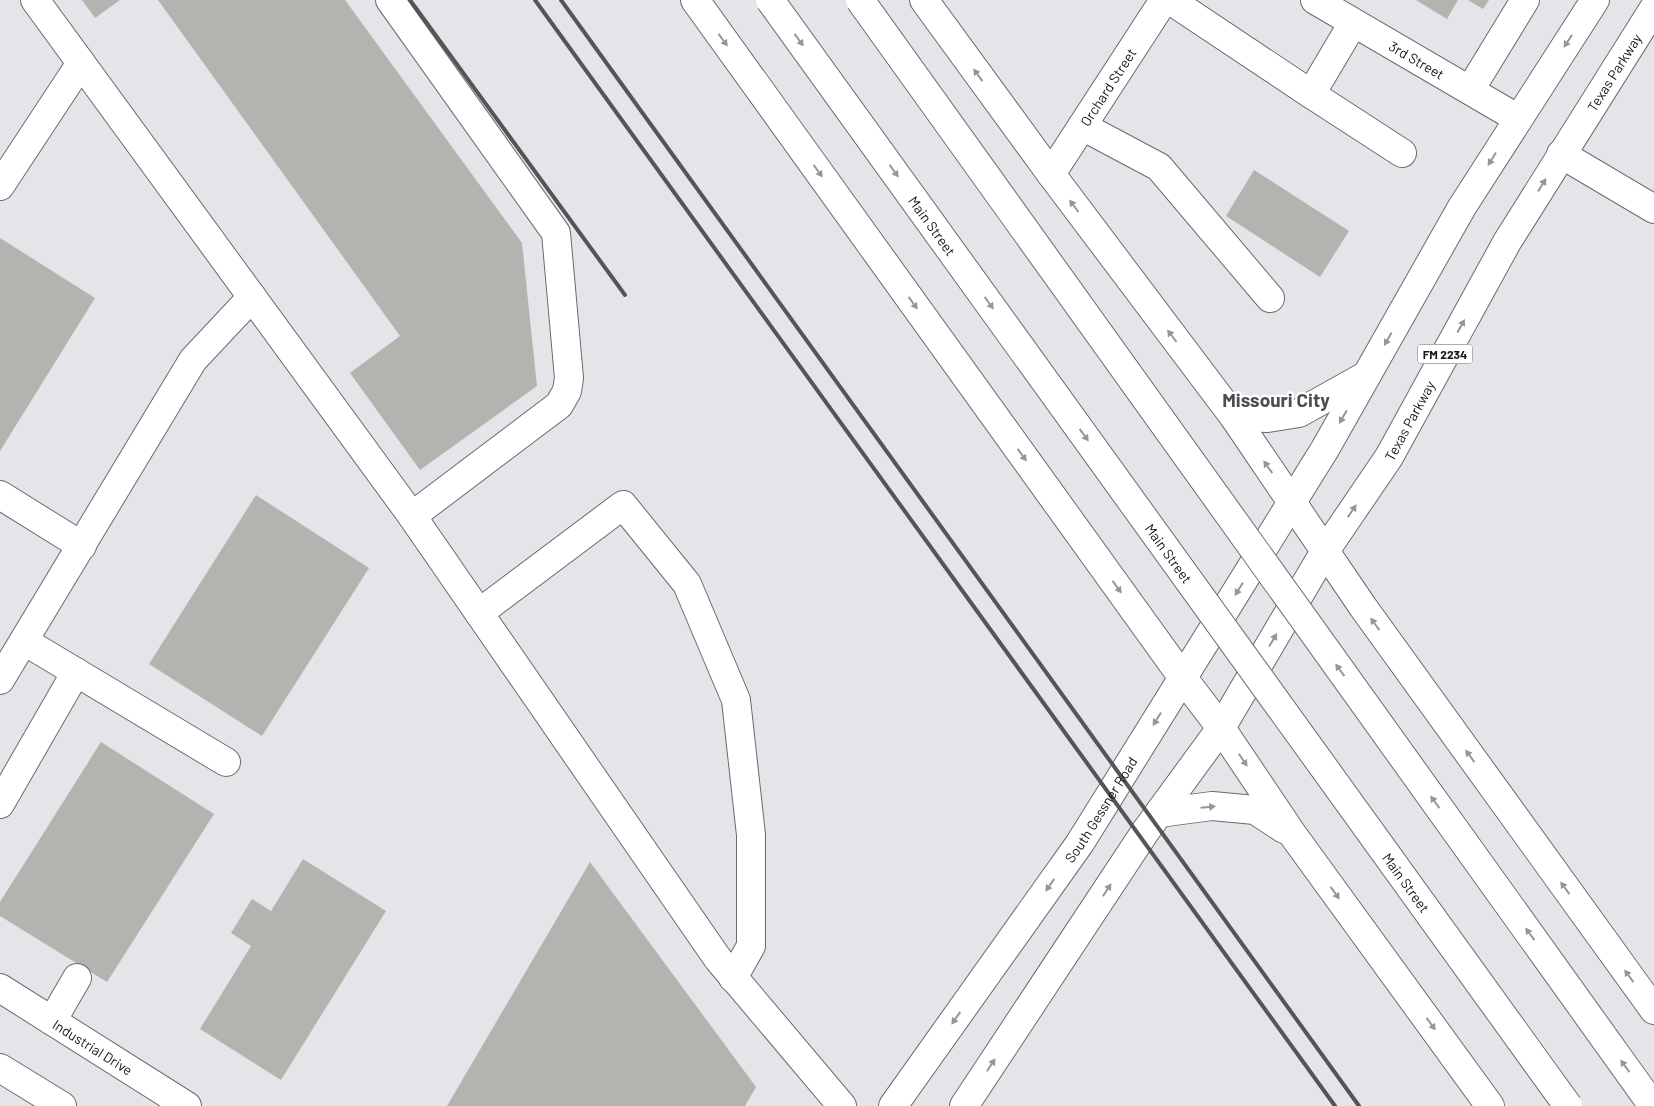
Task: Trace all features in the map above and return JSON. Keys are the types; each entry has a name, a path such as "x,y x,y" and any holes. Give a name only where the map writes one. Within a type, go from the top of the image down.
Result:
{"main road":[{"path":"35,0 412,516 718,959 842,1106"},
{"path":"390,0 556,233 569,378 567,392 559,405 412,516"},
{"path":"694,0 1221,728 1293,835 1490,1106"},
{"name":"Main Street","path":"770,0 1568,1106"},
{"path":"860,0 1653,1106"},
{"path":"924,0 1051,174 1234,417 1363,607 1654,1010"},
{"name":"Orchard Street","path":"1051,174 1164,0"},
{"path":"1170,0 1402,153"},
{"name":"3rd Street","path":"1315,0 1517,118"},
{"path":"1470,90 1525,0"},
{"path":"1292,503 1462,207 1517,118 1595,0"},
{"name":"Texas Parkway","path":"1221,728 1324,551 1389,457 1507,242 1654,8"},
{"path":"1311,94 1353,23"},
{"path":"0,186 81,63"},
{"path":"1082,126 1159,167 1270,298"},
{"path":"1561,154 1654,209"},
{"path":"0,680 194,360 252,297"},
{"path":"1234,417 1267,418 1299,413 1367,375"},
{"path":"0,495 82,546"},
{"name":"South Gessner Road","path":"893,1106 1080,843 1292,503"},
{"path":"479,613 623,505 687,584 736,700 751,835 751,946 734,978"},
{"path":"24,641 226,762"},
{"path":"0,804 76,672"},
{"path":"964,1106 1145,832 1221,728"},
{"path":"1160,813 1212,806 1255,810 1293,835"},
{"path":"52,1021 77,978"},
{"name":"Industrial Drive","path":"0,988 187,1106"},
{"path":"0,1068 62,1106"}],"building":[{"path":"82,0 120,0 95,18"},
{"path":"158,0 345,0 522,243 537,386 420,470 350,373 400,336"},
{"path":"1416,0 1458,0 1447,19"},
{"path":"1468,0 1489,0 1483,9"},
{"path":"1254,170 1349,231 1320,277 1226,216"},
{"path":"0,238 95,298 0,451"},
{"path":"256,495 369,568 262,736 149,664"},
{"path":"101,742 214,814 107,982 0,916 0,902"},
{"path":"303,859 386,911 281,1080 200,1029 251,946 231,933 252,899 271,911"},
{"path":"590,862 756,1087 745,1106 447,1106"}],"railway":[{"path":"410,0 625,295"},
{"path":"535,0 1335,1106"},
{"path":"561,0 1359,1106"}],"district":[{"name":"Missouri City","path":"1276,399"}]}
